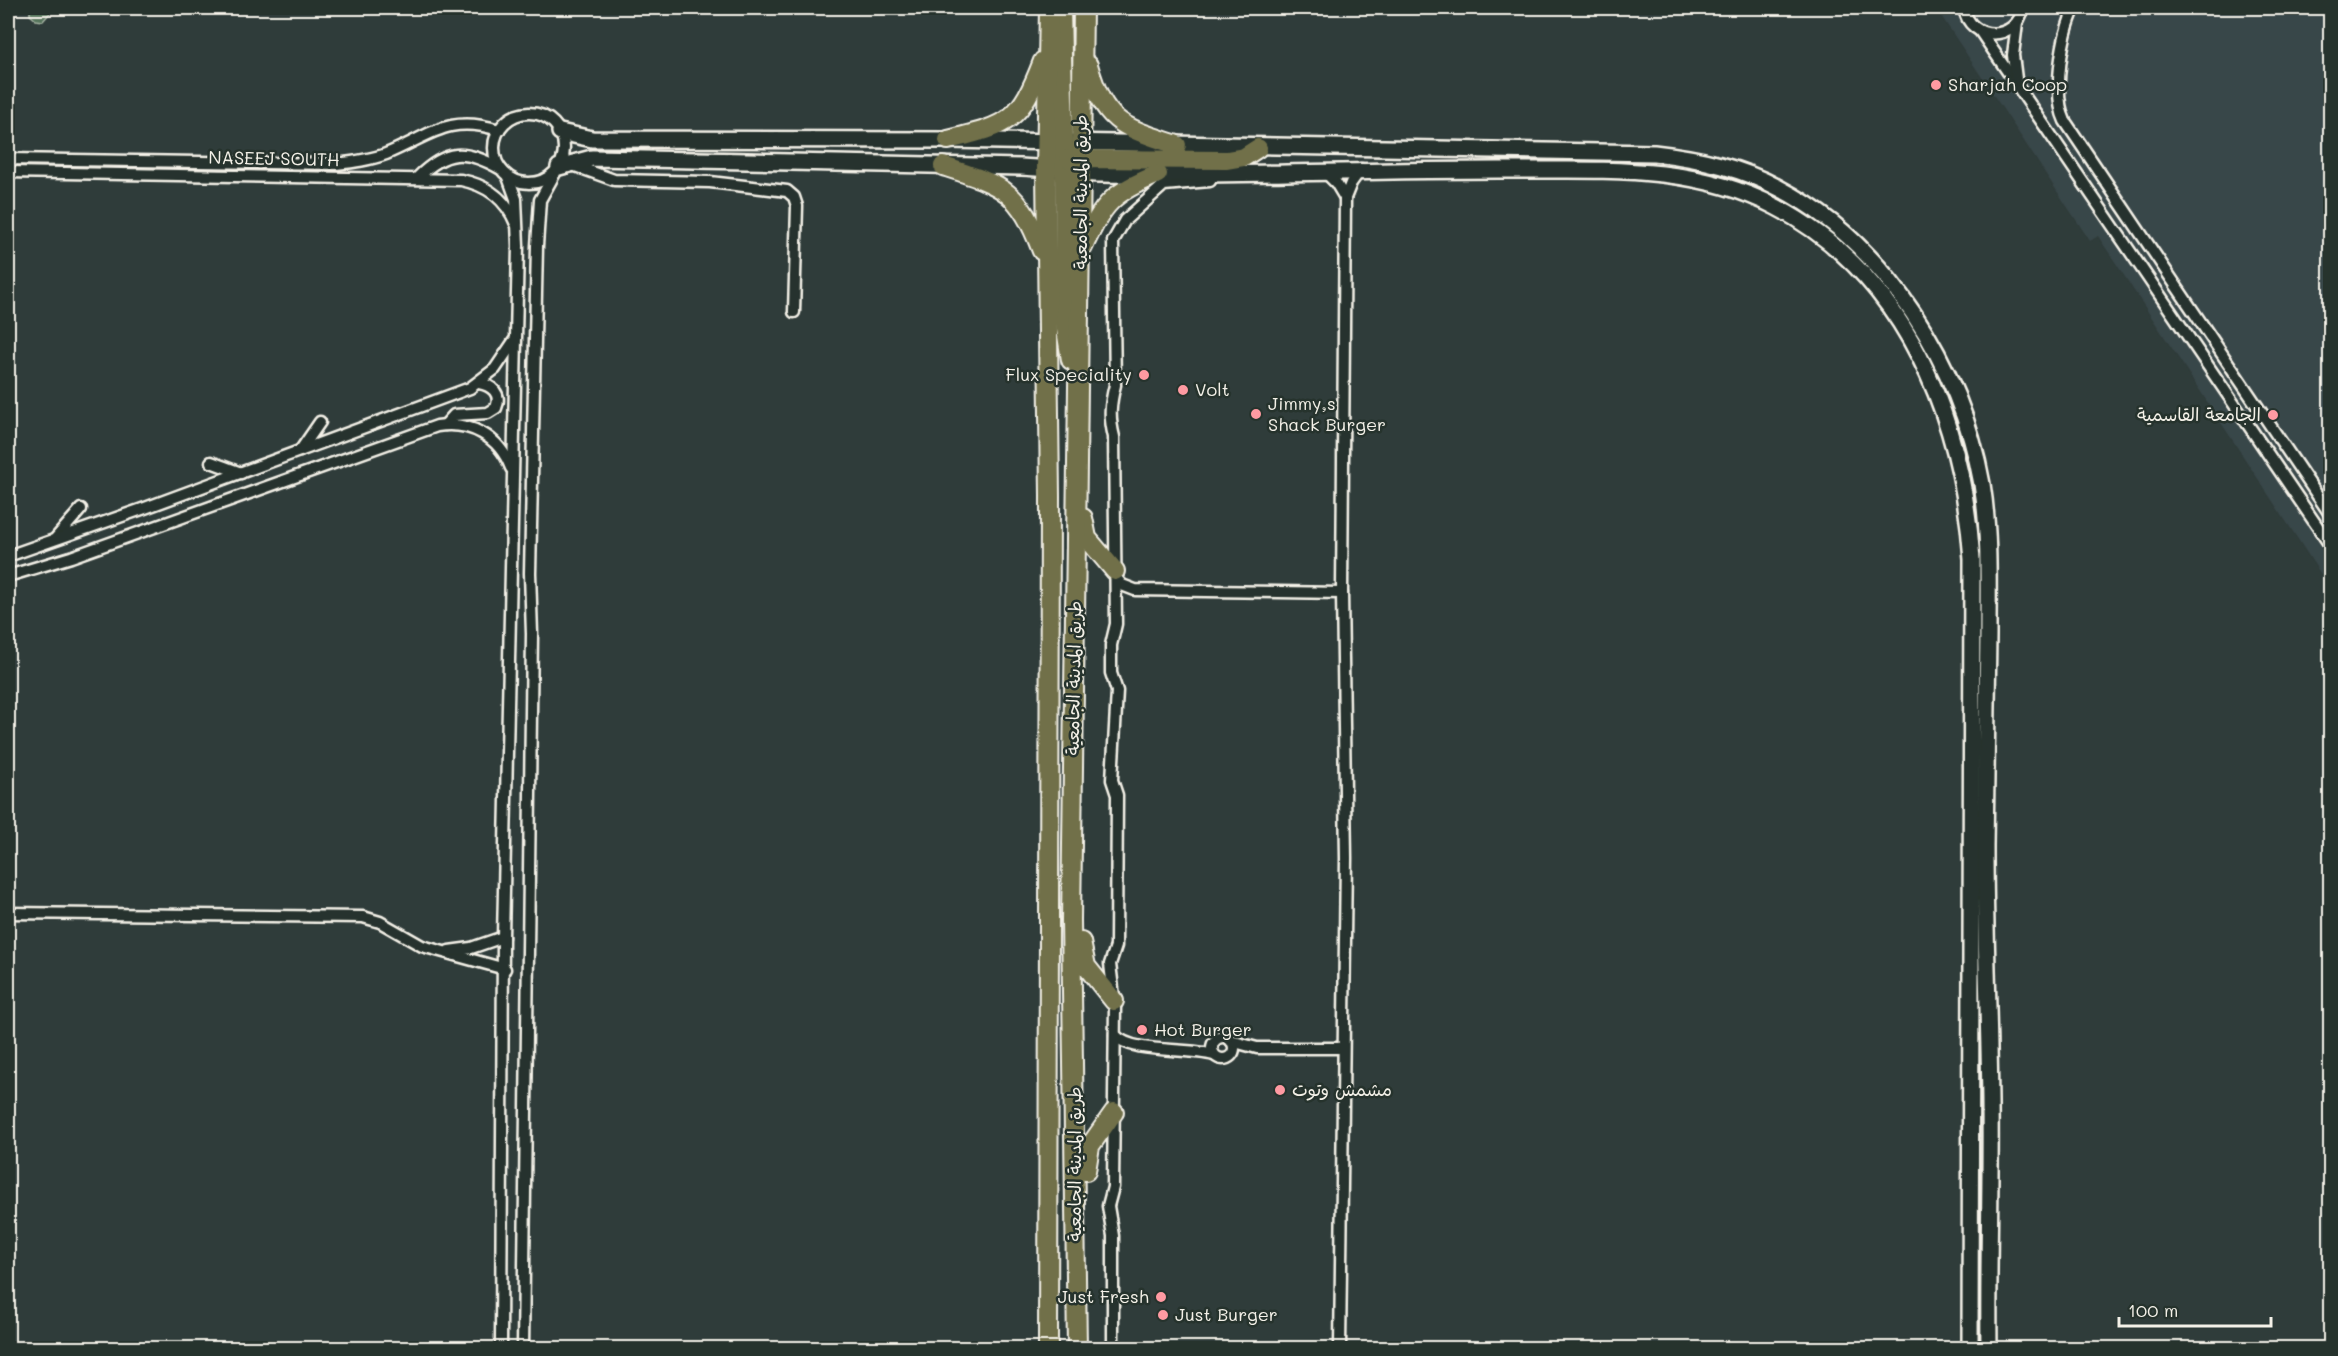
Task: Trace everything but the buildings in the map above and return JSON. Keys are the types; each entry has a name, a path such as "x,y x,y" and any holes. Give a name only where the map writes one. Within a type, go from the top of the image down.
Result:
{"main road":[{"name":"طريق المدينة الجامعية","path":"1049,8 1047,51 1081,251 1071,920 1077,1348"},
{"path":"1061,8 1065,158 1065,323 1068,349 1078,376"},
{"name":"طريق المدينة الجامعية","path":"1048,1348 1050,1084 1047,263 1083,49 1083,8"},
{"path":"1083,49 1095,90 1107,112 1130,128 1177,145"},
{"path":"948,140 994,128 1017,113 1030,94 1047,51"},
{"path":"560,132 592,139 948,140 1158,174 1361,170 1644,172 1681,175 1731,188 1796,219 1848,258 1892,310 1926,368 1948,422 1965,488 1972,559 1970,1348"},
{"path":"560,168 592,158 943,166 1065,158 1177,145 1654,153 1708,161 1735,169 1780,188 1835,225 1882,273 1922,329 1954,388 1967,423 1982,487 1988,555 1985,848 1990,1104 1989,1348"},
{"path":"1065,158 1227,160 1244,157 1258,148"},
{"path":"943,166 994,183 1012,196 1027,215 1047,263"},
{"path":"1081,251 1100,212 1112,197 1158,174"},
{"path":"1076,497 1087,538 1116,575"},
{"path":"1071,920 1080,937 1086,966 1114,1001"},
{"path":"1075,1197 1085,1179 1090,1146 1114,1112"}],"street":[{"path":"1964,8 1970,23 1980,31 2331,545"},
{"path":"2018,88 2013,55 2017,23 2023,8"},
{"path":"2069,8 2060,72 2059,107 2073,136 2331,514"},
{"path":"2066,38 2075,8"},
{"path":"1980,31 1997,34 2017,23"},
{"path":"500,168 494,145 499,130 509,119 529,113 550,120 560,132 564,153 560,168 543,193 539,209 530,573 532,634 523,1348"},
{"path":"8,159 336,164 382,156 438,128 457,123 478,124 499,130"},
{"path":"417,178 436,161 455,154 477,156 500,168 508,177 516,199 517,335 512,472 503,937 505,969 501,1348"},
{"path":"508,177 521,183 536,183 560,168 614,180 710,182 787,191 794,197 797,206 794,312"},
{"path":"1340,1348 1346,858 1342,593 1345,198 1351,183 1361,170"},
{"path":"1324,171 1336,183 1345,198"},
{"name":"NASEEJ SOUTH","path":"8,172 461,180 483,187 502,201 518,229"},
{"path":"1113,1348 1114,1240 1108,1206 1113,1187 1115,1035 1110,964 1116,941 1117,795 1112,780 1112,752 1117,735 1117,691 1111,673 1111,645 1116,628 1114,436 1110,423 1110,406 1115,386 1112,260 1115,234 1125,220 1164,185 1215,181 1234,173"},
{"path":"8,556 241,473 479,383 501,363 517,335"},
{"path":"445,425 454,415 488,413 496,408 498,399 495,390 479,383"},
{"path":"300,451 320,422"},
{"path":"8,576 71,557 429,428 445,425 471,428 487,436 502,451 512,472"},
{"path":"211,462 241,473"},
{"path":"56,538 81,508"},
{"path":"510,572 530,573"},
{"path":"1116,575 1126,587 1142,590 1342,593"},
{"path":"1116,605 1130,594 1142,590"},
{"path":"8,913 363,918 380,922 411,940 440,952 486,962 505,969"},
{"path":"440,952 471,948 503,937"},
{"path":"1115,1035 1126,1044 1186,1049 1223,1059 1257,1048"},
{"path":"1186,1049 1213,1043 1219,1037 1257,1048 1342,1048"},
{"path":"1231,1041 1234,1048 1231,1056"},
{"path":"1213,1043 1214,1055"},
{"path":"1115,1062 1126,1052 1141,1047"}],"shaded area":[{"name":"الجامعة القاسمية","path":"1936,8 2330,8 2330,588 2098,236 2090,241"}],"green space":[{"path":"30,8 50,8 50,13 43,21 36,20 30,15"}],"place":[{"name":"Sharjah Coop","path":"1936,85"},
{"name":"Flux Speciality","path":"1144,375"},
{"name":"Volt","path":"1183,390"},
{"name":"Jimmy,s Shack Burger","path":"1256,414"},
{"name":"الجامعة القاسمية","path":"2273,415"},
{"name":"Hot Burger","path":"1142,1030"},
{"name":"مشمش وتوت","path":"1280,1090"},
{"name":"Just Fresh","path":"1161,1297"},
{"name":"Just Burger","path":"1163,1315"}]}
